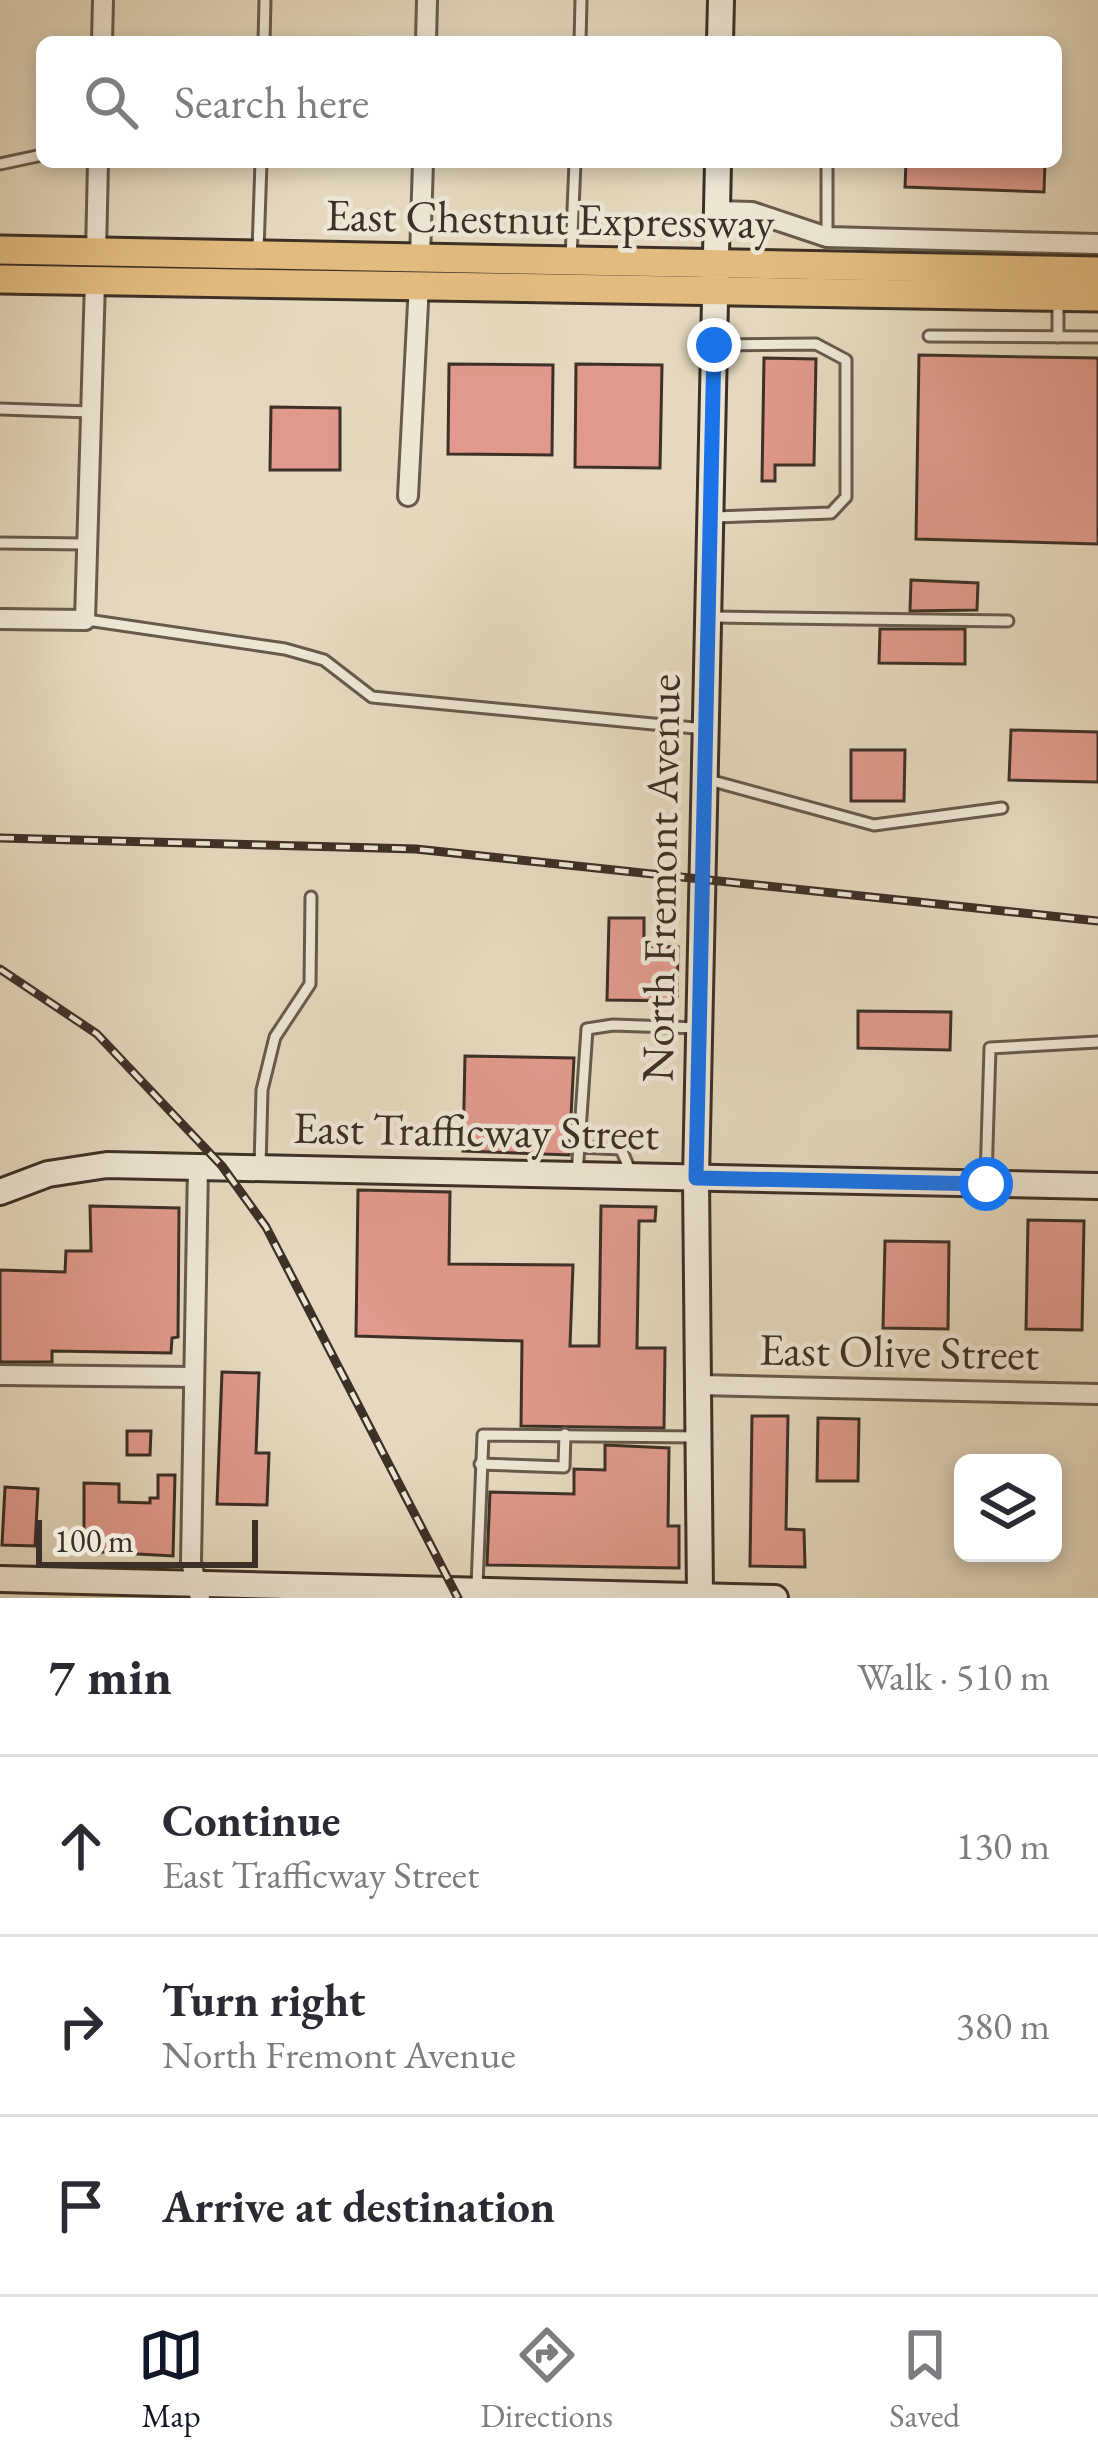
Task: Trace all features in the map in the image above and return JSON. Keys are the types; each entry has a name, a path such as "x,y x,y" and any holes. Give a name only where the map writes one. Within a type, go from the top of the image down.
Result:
{"main road":[{"path":"721,36 722,0"},
{"name":"North Fremont Avenue","path":"700,1597 696,1178 718,168"},
{"name":"East Chestnut Expressway","path":"0,250 95,267 715,274 1098,271"},
{"name":"East Chestnut Expressway","path":"0,280 95,267 258,255 420,271 571,260 715,274 1098,297"},
{"name":"East Trafficway Street","path":"0,1192 76,1168 197,1166 1098,1186"},
{"path":"0,1579 161,1590 775,1598"}],"street":[{"path":"102,36 103,0"},
{"path":"426,36 427,0"},
{"path":"0,619 85,620 98,168"},
{"path":"408,496 423,168"},
{"path":"717,211 752,212 827,237 1098,244"},
{"path":"197,1166 191,1562 198,1590"},
{"path":"0,1375 194,1377"},
{"name":"East Olive Street","path":"699,1385 1098,1394"}],"lane":[{"path":"264,36 265,0"},
{"path":"580,36 581,0"},
{"path":"0,164 36,155"},
{"path":"258,255 261,168"},
{"path":"571,260 575,168"},
{"path":"827,168 827,237"},
{"path":"1058,296 1058,337"},
{"path":"929,336 1098,337"},
{"path":"709,518 831,514 846,497 846,360 816,344 714,345"},
{"path":"0,409 91,412"},
{"path":"0,543 87,544"},
{"path":"707,617 1008,621"},
{"path":"85,620 285,649 324,660 372,697 705,729"},
{"path":"704,779 874,825 1002,808"},
{"path":"260,1167 262,1090 275,1037 310,984 311,897"},
{"path":"577,1175 582,1035 587,1029 614,1025 699,1028"},
{"path":"986,1184 990,1048 1098,1042"},
{"path":"578,1147 626,1152 632,1176"},
{"path":"476,1591 481,1439 488,1432 700,1437"},
{"path":"480,1464 564,1467 566,1434"}],"building":[{"path":"906,168 1045,168 1044,192 905,187"},
{"path":"919,355 1098,358 1098,544 916,539"},
{"path":"764,358 816,359 814,465 775,465 775,481 762,481"},
{"path":"449,364 553,365 552,455 448,454"},
{"path":"576,364 662,365 660,468 575,467"},
{"path":"271,407 340,408 340,470 270,470"},
{"path":"911,580 978,583 977,610 910,611"},
{"path":"880,629 965,629 965,664 879,663"},
{"path":"1011,730 1098,732 1098,782 1009,780"},
{"path":"851,750 905,750 904,801 851,801"},
{"path":"609,918 644,918 644,946 678,947 677,1001 607,1000"},
{"path":"858,1011 951,1012 950,1050 858,1048"},
{"path":"465,1056 574,1058 569,1155 463,1151"},
{"path":"358,1190 450,1192 449,1264 573,1265 570,1346 599,1346 601,1206 656,1207 655,1221 639,1221 637,1348 665,1348 664,1428 521,1426 522,1341 356,1336"},
{"path":"90,1206 179,1208 178,1337 172,1338 171,1353 52,1351 52,1362 0,1362 0,1270 65,1272 66,1251 91,1251"},
{"path":"1028,1220 1084,1221 1082,1330 1026,1329"},
{"path":"885,1241 949,1242 948,1329 883,1328"},
{"path":"222,1372 259,1373 256,1453 269,1453 267,1505 217,1504"},
{"path":"752,1416 788,1416 786,1529 804,1530 805,1567 750,1566"},
{"path":"818,1418 859,1419 858,1481 817,1481"},
{"path":"127,1431 151,1431 150,1455 127,1455"},
{"path":"605,1445 669,1448 668,1526 679,1526 679,1568 487,1565 490,1492 574,1494 574,1469 605,1470"},
{"path":"158,1475 175,1475 173,1556 84,1551 84,1483 119,1484 119,1502 150,1503 150,1498 158,1498"},
{"path":"5,1487 38,1489 35,1546 2,1545"}],"railway":[{"path":"0,838 416,849 1098,921"},
{"path":"0,969 97,1034 222,1166 266,1227 458,1598"}],"route":[{"path":"714,345 696,1178 986,1184"}]}
